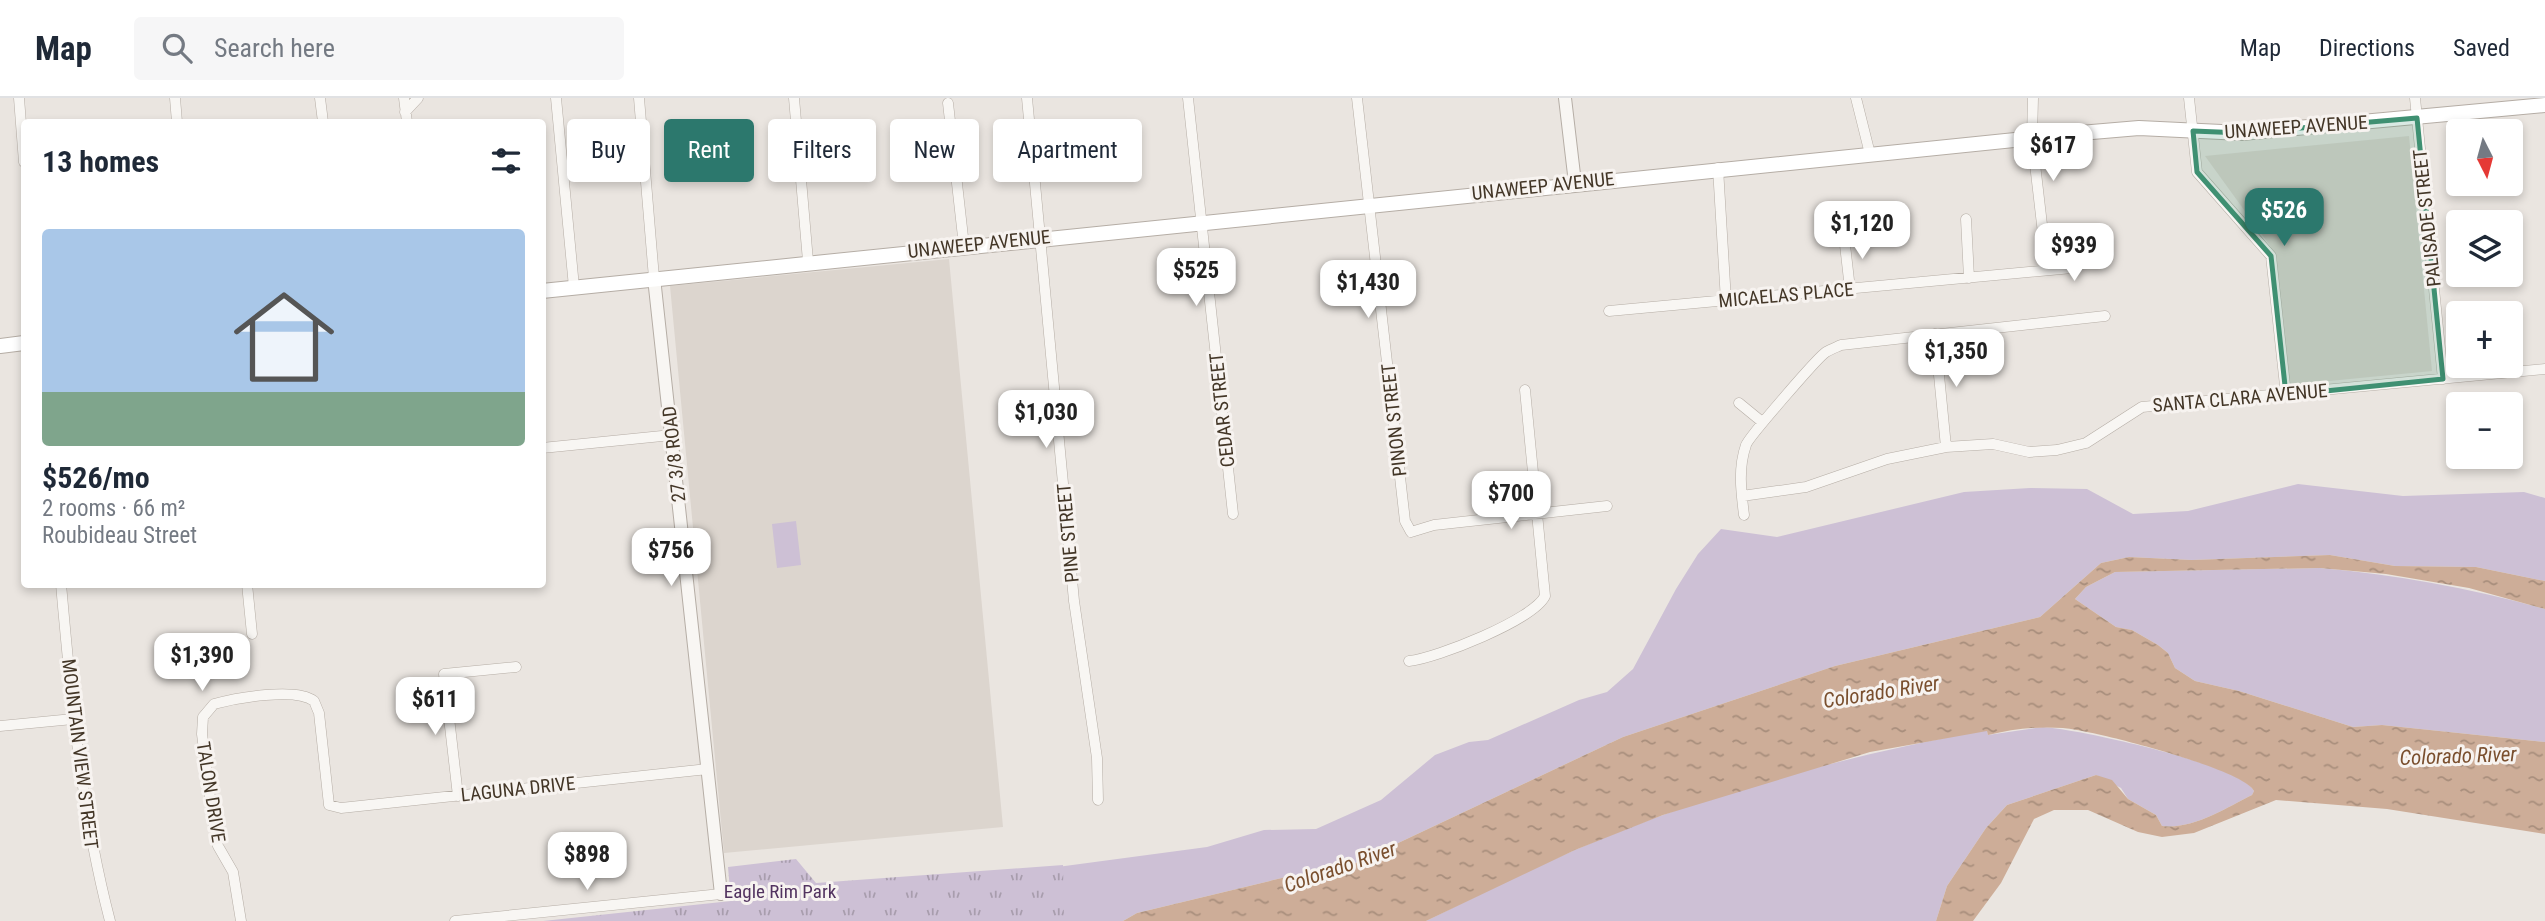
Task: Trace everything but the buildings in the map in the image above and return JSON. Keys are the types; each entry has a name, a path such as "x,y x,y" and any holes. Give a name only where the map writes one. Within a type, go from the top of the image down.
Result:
{"main road":[{"name":"UNAWEEP AVENUE","path":"546,290 1370,203 2139,128 2242,133 2545,105"},
{"path":"0,346 21,344"}],"street":[{"path":"19,98 21,124"},
{"path":"175,98 177,119"},
{"path":"320,98 323,119"},
{"path":"404,98 406,117"},
{"path":"406,117 418,98"},
{"path":"548,98 556,102 574,287"},
{"name":"27 3/8 ROAD","path":"639,98 654,278 721,894"},
{"path":"794,98 808,261"},
{"name":"PINE STREET","path":"1027,98 1074,601 1097,758 1098,800"},
{"name":"CEDAR STREET","path":"1188,98 1233,514"},
{"name":"PINON STREET","path":"1357,98 1405,522 1411,532 1434,525 1538,513"},
{"path":"1565,98 1575,183"},
{"path":"1857,98 1870,153"},
{"path":"2033,98 2032,138 2047,268"},
{"path":"2189,98 2197,172 2271,257 2286,395"},
{"name":"PALISADE STREET","path":"2415,98 2443,379"},
{"path":"948,103 964,246"},
{"path":"1718,169 1726,300"},
{"path":"1966,219 1969,278"},
{"path":"1844,236 1850,289"},
{"name":"MICAELAS PLACE","path":"1609,312 1969,278 2047,268 2072,268 2091,259"},
{"path":"1744,515 1740,471 1746,443 1761,421 1778,408 1826,352 1841,345 2105,316"},
{"path":"1935,334 1946,447"},
{"name":"SANTA CLARA AVENUE","path":"1742,496 1806,487 1888,458 1946,447 1993,444 2029,452 2057,450 2085,443 2142,407 2545,369"},
{"path":"1409,661 1440,654 1533,612 1541,604 1546,583 1525,390"},
{"path":"1739,403 1761,421"},
{"path":"546,448 672,435"},
{"path":"1538,513 1607,506"},
{"name":"MOUNTAIN VIEW STREET","path":"61,588 73,719 95,866 110,921"},
{"path":"247,588 253,634"},
{"path":"458,796 444,674 516,667"},
{"name":"TALON DRIVE","path":"241,921 233,872 222,858 212,813 202,734 206,709 225,701 261,696 295,695 314,701 319,713 329,805"},
{"path":"0,726 73,719"},
{"name":"LAGUNA DRIVE","path":"329,805 341,808 708,769"},
{"path":"455,921 721,894"}],"highlighted area":[{"path":"2417,118 2443,379 2286,395 2271,256 2197,172 2193,131 2242,133"}],"shaded area":[{"path":"2409,136 2432,371 2288,385 2276,254 2205,156"},
{"path":"949,259 1003,827 724,853 670,286"}],"green space":[{"path":"2298,484 2403,496 2524,492 2545,498 2545,581 2476,567 2395,566 2330,555 2192,560 2129,557 2101,563 2040,617 1835,666 1623,737 1343,869 1286,877 1137,913 1123,921 986,921 1020,872 1207,847 1264,830 1316,829 1381,800 1435,755 1469,742 1488,740 1579,700 1607,692 1633,669 1698,554 1721,529 1777,537 1964,492 2030,488 2087,489 2133,514 2188,511"},
{"path":"796,521 801,565 777,568 772,524"},
{"path":"2320,568 2433,583 2545,609 2545,742 2382,725 2353,727 2239,691 2195,681 2175,668 2168,653 2158,645 2132,630 2116,627 2075,599 2086,587 2115,572"},
{"path":"2043,727 2121,741 2190,759 2243,781 2254,791 2252,795 2208,817 2173,826 2162,826 2156,815 2128,799 2121,788 2096,775 2007,805 1986,828 1947,886 1936,921 1426,921 1575,850 1725,794 1882,751 1987,730 1988,735"},
{"name":"Eagle Rim Park","path":"796,859 816,883 1063,865 1064,921 543,921 731,901 728,867"}],"water":[{"name":"Colorado River","path":"2330,555 2395,566 2476,567 2545,581 2545,609 2469,588 2386,574 2320,568 2115,572 2086,587 2075,599 2116,627 2132,630 2158,645 2168,653 2175,668 2195,681 2239,691 2353,727 2382,725 2545,742 2545,834 2387,809 2276,800 2194,833 2162,837 2138,832 2088,810 2054,810 2034,819 2001,883 1973,921 1936,921 1947,886 1986,828 2007,805 2096,775 2112,780 2128,799 2156,815 2162,826 2173,826 2209,817 2252,795 2254,791 2244,782 2224,772 2166,752 2079,730 2034,728 1988,735 1987,731 1870,752 1663,815 1575,850 1426,921 1123,921 1137,913 1286,877 1343,869 1623,737 1835,666 2040,617 2101,563 2129,557 2192,560"}]}
